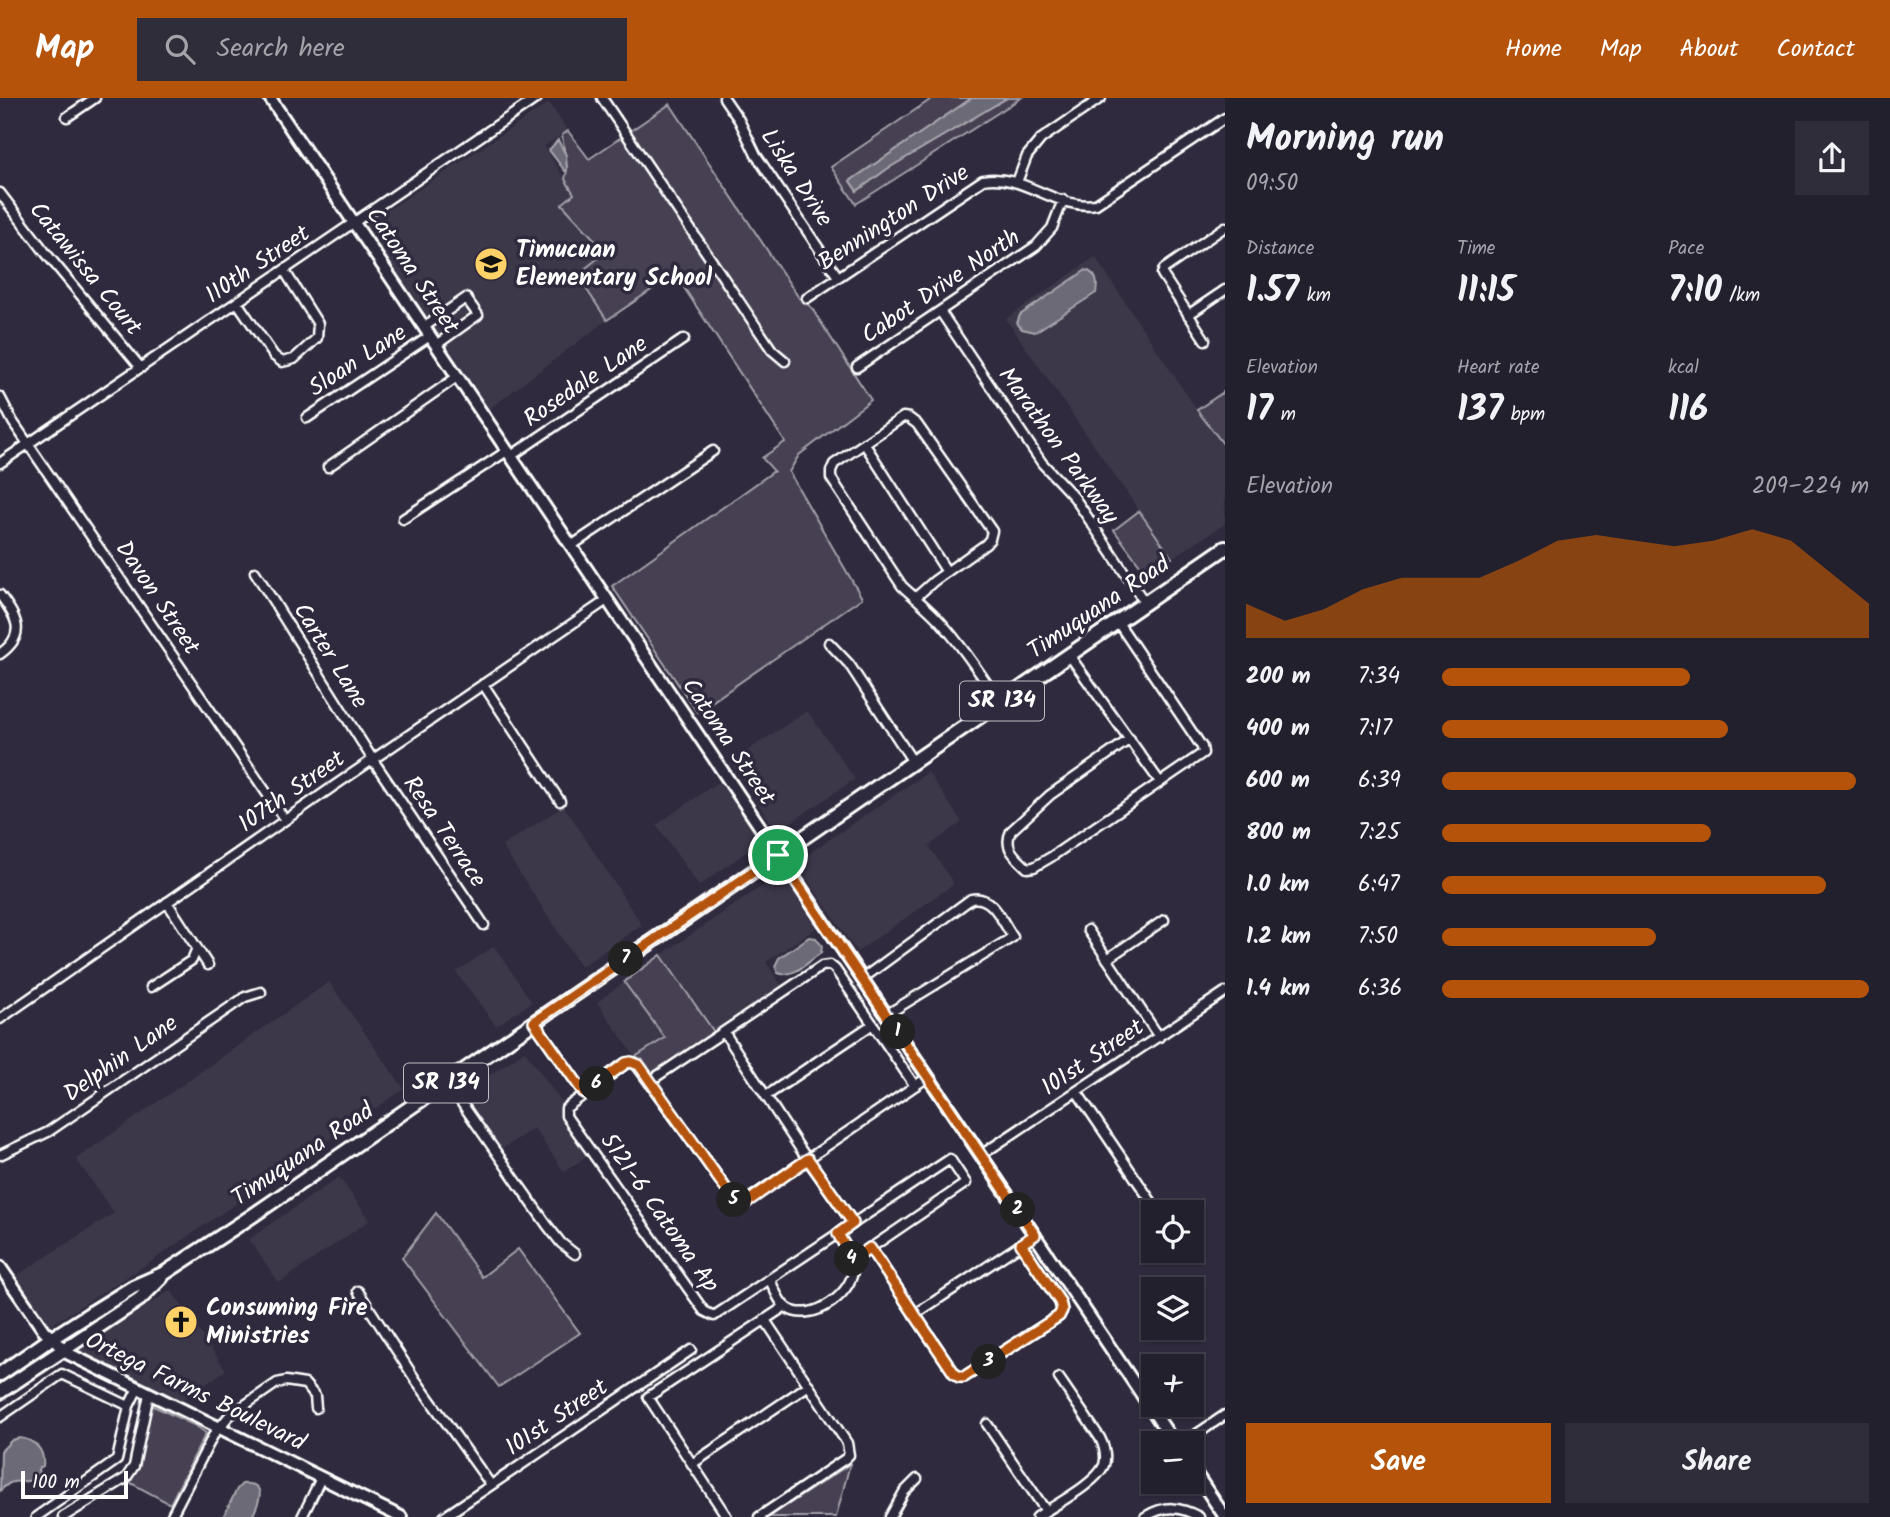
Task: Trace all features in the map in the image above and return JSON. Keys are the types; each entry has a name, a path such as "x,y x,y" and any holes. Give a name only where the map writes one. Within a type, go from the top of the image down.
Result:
{"main road":[{"name":"Timuquana Road","path":"0,1374 132,1287 165,1273 1225,548"},
{"name":"Timuquana Road","path":"0,1392 140,1299 165,1273"}],"street":[{"path":"67,117 95,98"},
{"name":"Catoma Street","path":"270,98 1166,1431"},
{"name":"110th Street","path":"0,463 537,98"},
{"path":"602,98 772,350 785,361"},
{"name":"Liska Drive","path":"724,98 739,120 755,155 838,277"},
{"path":"1017,182 1027,156 1041,139 1101,98"},
{"name":"Bennington Drive","path":"807,298 972,186 995,178 1017,182 1063,200 1086,205 1104,200 1225,118"},
{"name":"Catawissa Court","path":"0,193 141,368"},
{"name":"Cabot Drive North","path":"856,368 1036,246 1052,228 1063,200"},
{"path":"1205,340 1163,278 1164,269 1225,227"},
{"path":"237,302 274,356 282,362 294,359 317,338 318,324 284,270"},
{"path":"1188,315 1225,290"},
{"path":"467,298 478,316 430,336 467,298"},
{"name":"Marathon Parkway","path":"940,311 1042,463 1074,497 1144,603"},
{"name":"Sloan Lane","path":"307,418 430,336"},
{"name":"Rosedale Lane","path":"403,519 509,454 684,339"},
{"path":"328,467 457,377"},
{"name":"Davon Street","path":"0,397 13,422 285,820"},
{"path":"915,598 986,544 992,531 914,421 903,418 834,464 831,478 902,586 944,625 1000,702"},
{"path":"864,443 947,572"},
{"path":"571,547 713,451"},
{"name":"Carter Lane","path":"255,572 373,760"},
{"path":"0,595 15,617 17,633 9,648 0,654"},
{"name":"107th Street","path":"0,1019 607,600"},
{"path":"1117,621 1203,753 1034,867 1027,868 1012,853 1007,842 1011,831 1050,795 1130,739"},
{"path":"829,643 849,664 914,762"},
{"path":"1069,655 1160,782"},
{"path":"483,684 560,801"},
{"name":"Resa Terrace","path":"373,760 484,925"},
{"path":"862,979 971,899 979,897 989,902 1013,937 887,1015"},
{"path":"167,902 208,965"},
{"path":"1107,959 1164,920"},
{"path":"1088,930 1159,1037"},
{"path":"151,988 192,960 197,948"},
{"path":"649,1081 822,965 830,965 915,1086"},
{"name":"Delphin Lane","path":"0,1154 48,1132 244,997 261,992"},
{"name":"101st Street","path":"981,1155 1225,992"},
{"path":"534,1022 584,1093"},
{"path":"766,1096 873,1024"},
{"path":"724,1032 853,1223"},
{"name":"5121-6 Catoma Ap","path":"870,1248 966,1183 950,1158 713,1316 704,1311 566,1116 566,1108 569,1103 631,1062 639,1065 733,1199 747,1202 928,1077"},
{"path":"447,1082 547,1225 561,1243 575,1254"},
{"path":"1077,1092 1150,1200"},
{"path":"770,1280 784,1307 802,1312 825,1306 849,1283 852,1274 853,1260 838,1234"},
{"path":"915,1315 1035,1235"},
{"path":"853,1260 870,1248 959,1377 964,1377 1059,1316 1062,1310 1060,1302 1021,1244"},
{"name":"Ortega Farms Boulevard","path":"0,1267 44,1331 69,1354 401,1517"},
{"path":"358,1291 415,1379 491,1485"},
{"path":"727,1517 648,1397 784,1307"},
{"path":"759,1517 849,1455 847,1443 765,1320"},
{"name":"101st Street","path":"444,1517 691,1350"},
{"path":"0,1417 62,1374 129,1406"},
{"path":"1037,1517 1093,1479 1110,1457 1059,1378"},
{"path":"171,1517 218,1427 229,1416 277,1383 286,1381 305,1384 315,1396 316,1408"},
{"path":"692,1464 809,1385"},
{"path":"36,1517 117,1460 129,1406 138,1388"},
{"path":"63,1517 126,1478 134,1466 149,1394"},
{"path":"1201,1431 1225,1415"},
{"path":"988,1424 1046,1511"},
{"path":"302,1517 321,1478"},
{"path":"890,1517 904,1492 917,1479"},
{"path":"1204,1486 1225,1517"},
{"path":"1145,1517 1157,1510 1179,1508 1199,1517"}],"shaded area":[{"path":"933,98 972,98 850,181 857,191 887,169 1007,98 1021,98 856,204 831,167"},
{"path":"972,98 1007,98 887,169 857,191 850,181"},
{"name":"Timucuan Elementary School","path":"549,103 568,131 544,146 574,194 562,204 606,253 577,275 607,320 489,409 364,226"},
{"path":"670,104 799,298 811,307 871,400 799,455 789,472 862,598 697,712 612,586 774,471 762,458 785,442 675,274 607,320 577,275 606,252 562,204 574,194 565,179 567,170 562,135 568,131 589,159"},
{"path":"558,140 566,155 565,171 549,150"},
{"path":"1095,257 1197,410 1225,445 1225,524 1172,558 1006,319"},
{"path":"1086,270 1096,279 1096,293 1035,332 1022,329 1017,323 1020,315"},
{"path":"1225,391 1225,445 1224,445 1197,410"},
{"path":"1139,511 1172,558 1143,569 1114,530"},
{"path":"807,711 855,779 777,832 730,762"},
{"path":"928,772 962,822 929,846 954,884 857,952 798,861"},
{"path":"721,780 760,842 699,886 656,825"},
{"path":"564,806 642,925 581,967 502,846"},
{"path":"781,873 822,924 766,962 781,985 714,1032 661,955"},
{"path":"809,937 816,938 822,946 821,953 789,974 778,973 775,966 779,958"},
{"path":"494,946 532,1002 496,1026 456,972"},
{"path":"661,955 714,1032 651,1074 635,1057 665,1038 624,982"},
{"path":"329,982 404,1089 149,1263 51,1325 46,1322 13,1278 114,1213 76,1159"},
{"path":"624,982 665,1038 635,1057 597,1002"},
{"path":"525,1051 563,1104 560,1113 589,1155 564,1172 534,1128 499,1151 460,1095"},
{"path":"339,1177 370,1220 279,1283 249,1239"},
{"path":"436,1213 482,1277 518,1249 580,1333 499,1387 402,1258"},
{"path":"171,1290 226,1370 178,1403 85,1355 80,1349"},
{"path":"149,1404 206,1433 170,1504 127,1481 138,1466"},
{"path":"20,1438 38,1447 43,1466 38,1469 39,1475 35,1478 10,1483 0,1491 1,1451 12,1440"},
{"path":"850,1464 836,1517 769,1517"},
{"path":"242,1484 256,1486 259,1490 259,1500 252,1517 223,1517 237,1489"}],"place":[{"name":"Timucuan Elementary School","path":"491,264"},
{"name":"Consuming Fire Ministries","path":"181,1322"}],"route":[{"path":"778,855 1035,1235 1021,1244 1060,1302 1062,1310 1059,1316 970,1375 959,1377 954,1373 870,1248 853,1260 838,1234 853,1223 808,1159 747,1202 738,1202 733,1199 639,1065 626,1063 584,1093 534,1022 778,855"}]}
